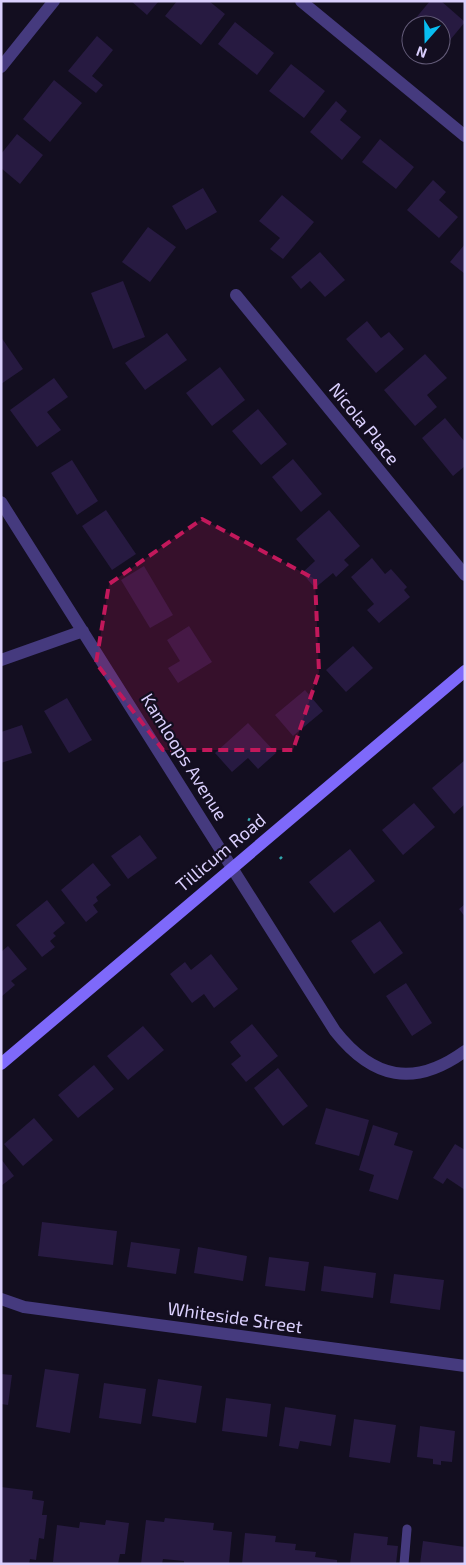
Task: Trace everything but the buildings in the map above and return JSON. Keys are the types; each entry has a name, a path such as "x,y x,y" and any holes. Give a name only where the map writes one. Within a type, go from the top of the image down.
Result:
{"main road":[{"name":"Tillicum Road","path":"1,1064 465,670"}],"street":[{"path":"1,67 54,1"},
{"path":"301,1 465,136"},
{"name":"Nicola Place","path":"236,295 465,575"},
{"name":"Kamloops Avenue","path":"1,502 335,1031 349,1050 367,1064 398,1074 427,1072 448,1064 465,1051"},
{"path":"1,660 83,631"},
{"name":"Whiteside Street","path":"1,1299 24,1307 465,1366"}],"lane":[{"path":"404,1564 408,1529"}],"highlighted area":[{"path":"202,519 315,579 319,672 293,750 163,750 96,663 109,584"}]}
